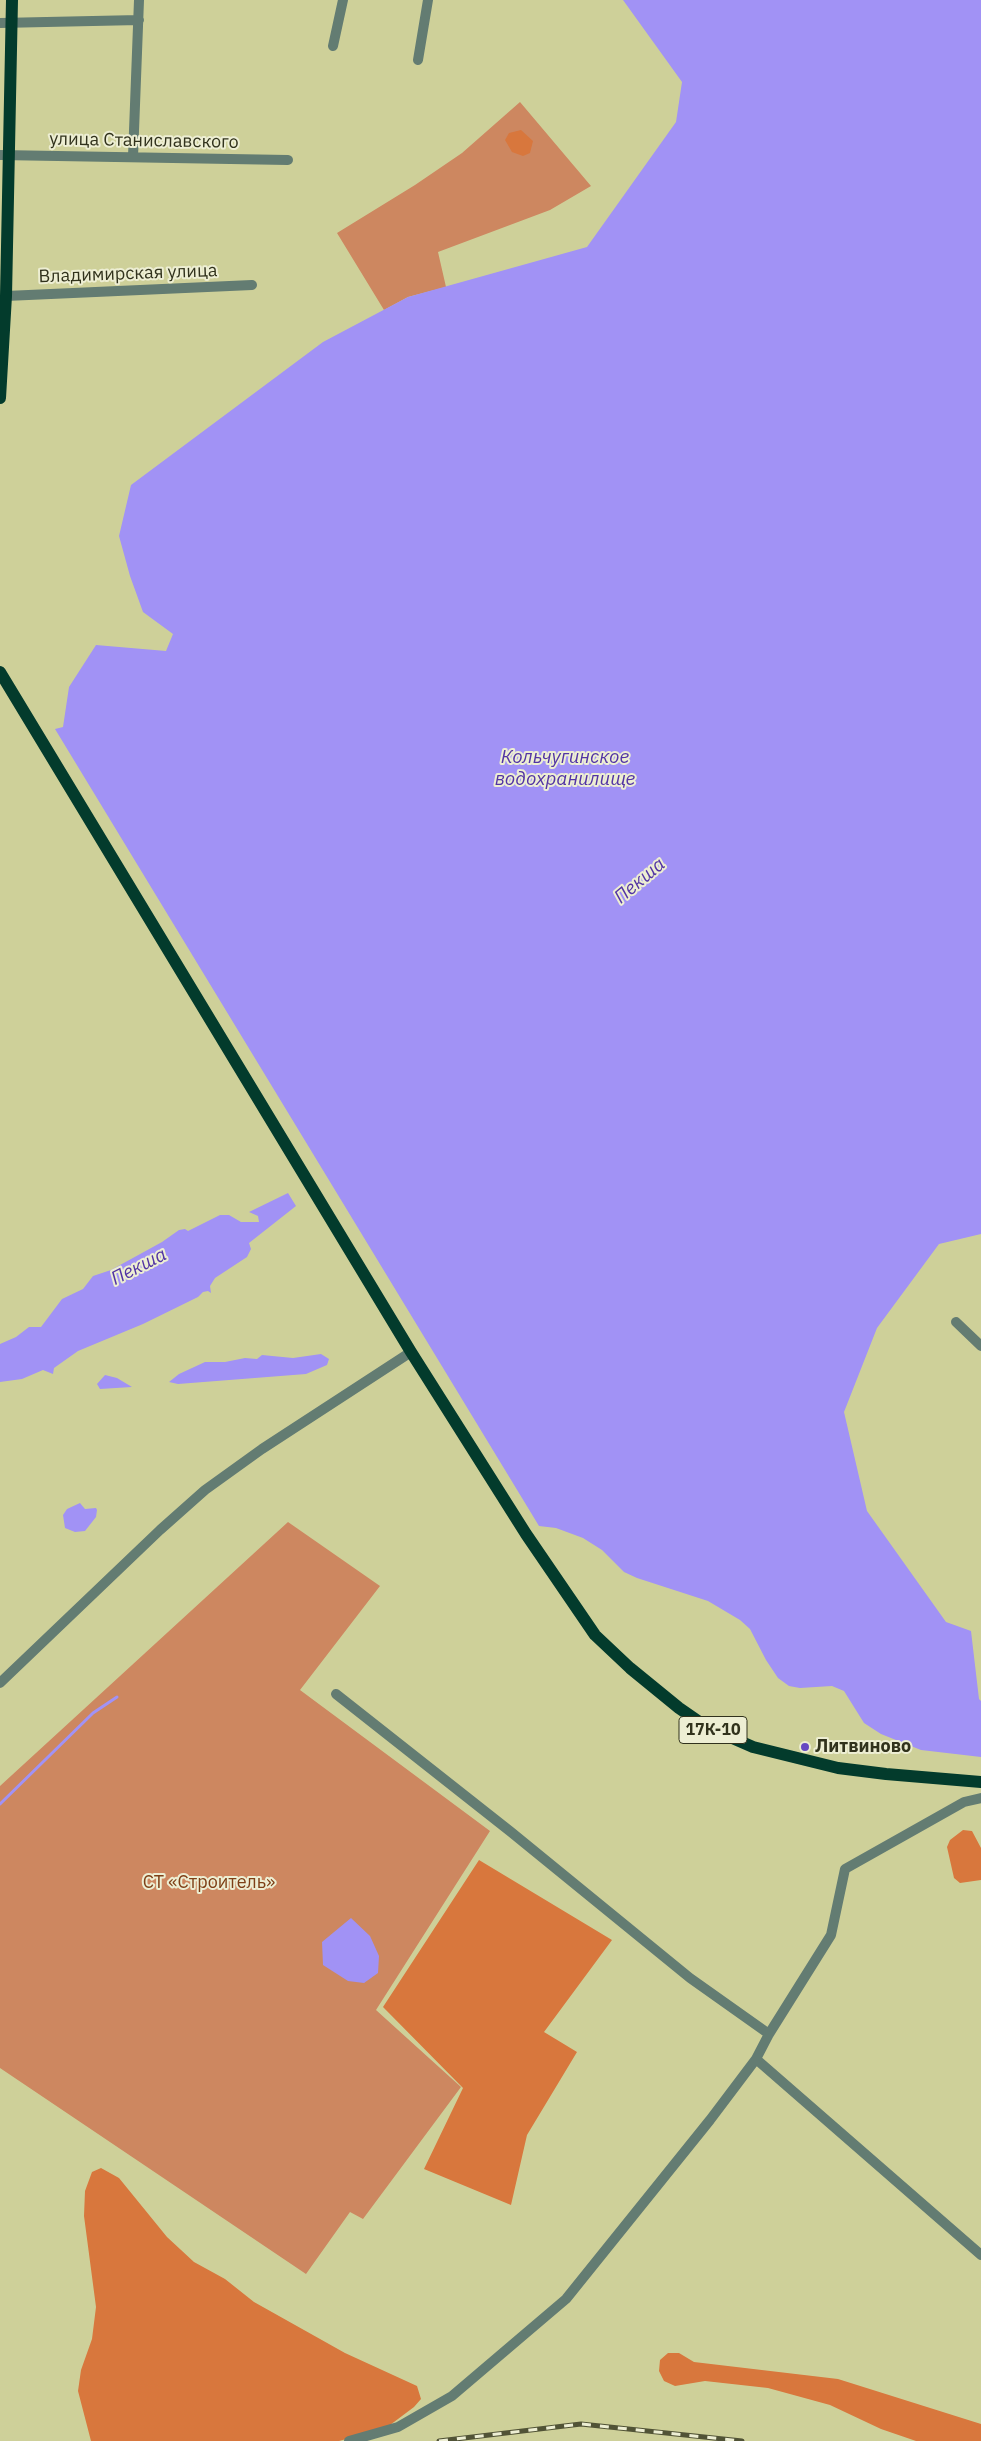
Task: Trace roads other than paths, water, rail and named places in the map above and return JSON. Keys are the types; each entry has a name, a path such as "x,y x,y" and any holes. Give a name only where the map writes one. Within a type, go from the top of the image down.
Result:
{"main road":[{"path":"0,398 6,296 3,278 6,23 12,0"},
{"path":"0,672 412,1352"},
{"name":"17К-10","path":"412,1352 526,1534 595,1635 655,1690 705,1726 752,1747 838,1768 981,1782"}],"street":[{"path":"133,157 139,0"},
{"path":"333,46 343,0"},
{"path":"418,60 428,0"},
{"path":"6,23 139,20"},
{"name":"улица Станиславского","path":"4,155 288,160"},
{"name":"Владимирская улица","path":"6,296 252,285"},
{"path":"956,1322 981,1346"},
{"path":"0,1683 160,1530 205,1490 262,1449 412,1352"},
{"path":"336,1694 519,1838 690,1978 769,2034"},
{"path":"349,2441 398,2427 452,2396 566,2299 710,2120 756,2059 769,2034 832,1935 845,1869 964,1802 981,1798"},
{"path":"756,2059 981,2255"}],"water":[{"name":"Кольчугинское водохранилище","path":"623,0 981,0 981,1234 939,1244 877,1328 844,1412 867,1511 946,1622 971,1631 979,1699 981,1701 981,1757 921,1750 881,1734 864,1723 844,1691 832,1686 800,1688 789,1686 778,1678 750,1629 740,1620 708,1601 624,1572 602,1550 583,1538 556,1528 539,1526 55,729 63,727 69,687 96,645 166,651 173,634 143,612 130,576 119,536 131,485 323,342 408,297 587,247 676,122 682,82"},
{"name":"Пекша","path":"288,1193 296,1206 249,1243 251,1249 247,1257 215,1278 210,1286 211,1293 208,1291 203,1292 198,1297 143,1324 78,1351 54,1368 53,1374 43,1370 22,1379 0,1382 0,1344 16,1337 29,1327 41,1327 62,1299 83,1289 93,1276 111,1270 162,1242 179,1230 185,1229 188,1231 220,1215 229,1215 241,1222 259,1222 258,1216 249,1212"},
{"path":"321,1354 329,1359 327,1365 306,1374 178,1384 169,1382 179,1374 205,1362 225,1362 245,1358 257,1359 262,1355 293,1358"},
{"path":"105,1375 117,1378 132,1387 100,1389 97,1384"},
{"path":"80,1503 85,1509 96,1508 96,1517 85,1531 75,1532 65,1528 63,1515 67,1509"},
{"path":"351,1918 370,1936 379,1956 378,1973 364,1983 348,1981 323,1965 322,1942"}],"waterway":[{"path":"0,1804 93,1713 117,1697"}],"railway":[{"path":"439,2441 581,2424 742,2441"}],"place":[{"name":"Литвиново","path":"805,1747"}],"park label":[{"name":"СТ «Строитель»","path":"209,1883"}]}
